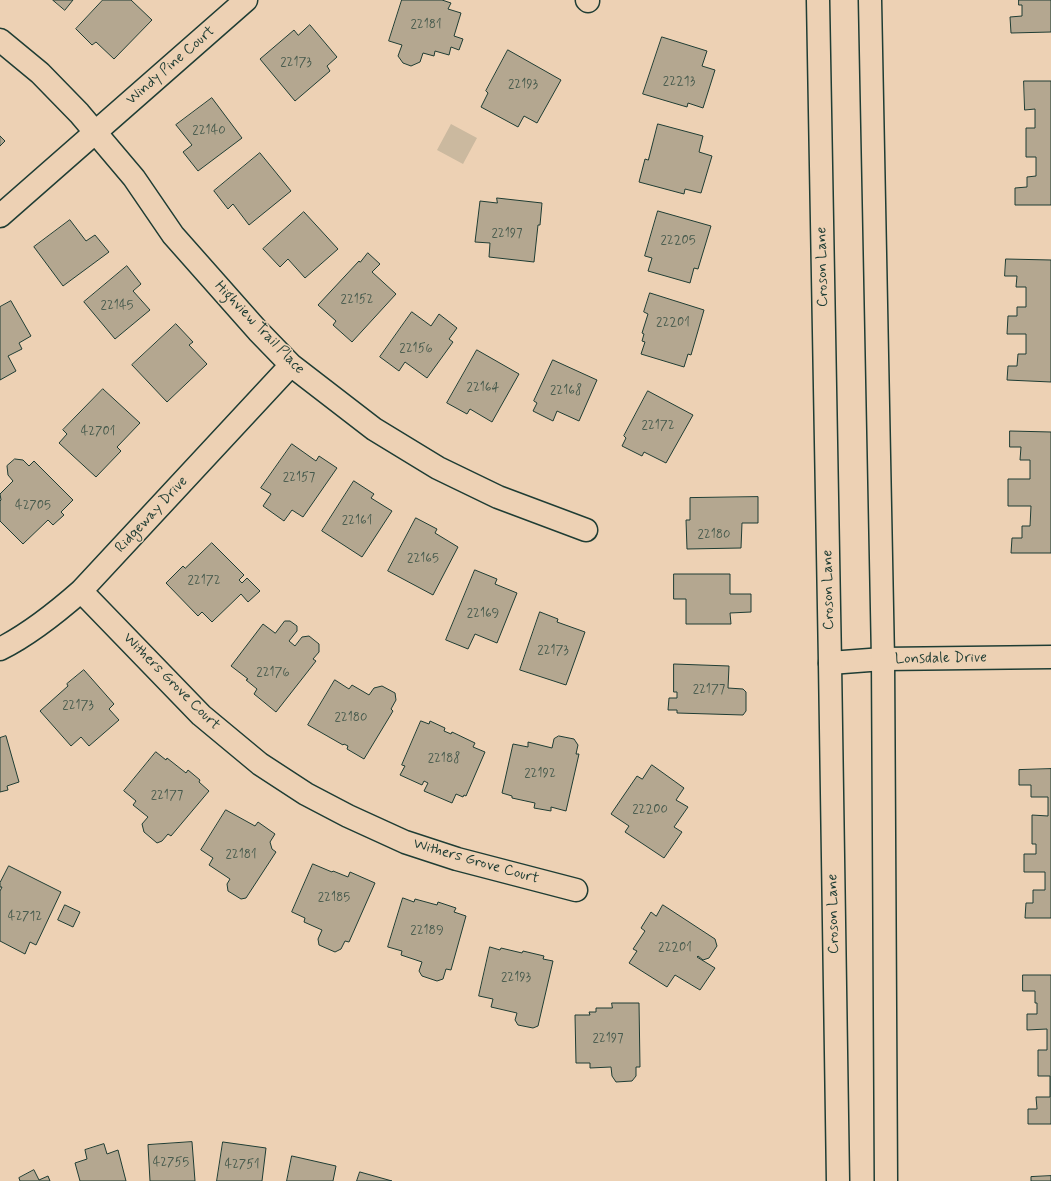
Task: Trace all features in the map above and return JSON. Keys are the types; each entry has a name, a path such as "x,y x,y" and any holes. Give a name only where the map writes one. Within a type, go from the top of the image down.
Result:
{"main road":[{"name":"Windy Pine Court","path":"0,216 246,0"},
{"name":"Croson Lane","path":"818,0 838,1181"},
{"path":"870,0 883,659 886,1181"},
{"name":"Highview Trail Place","path":"0,40 40,74 79,113 134,178 173,235 258,331 291,365 374,429 438,468 498,497 586,530"},
{"name":"Ridgeway Drive","path":"0,649 11,644 48,619 81,591 291,365"},
{"name":"Withers Grove Court","path":"81,591 201,715 260,764 306,794 348,816 405,842 456,860 576,890"},
{"name":"Lonsdale Drive","path":"830,663 883,659 1051,657"}],"shaded area":[{"path":"451,124 477,138 463,164 437,150"}],"building":[{"path":"53,0 73,0 65,10"},
{"path":"103,0 131,0 152,20 114,59 96,42 92,45 76,29"},
{"path":"402,0 442,0 451,3 448,9 461,13 454,36 463,39 459,50 451,47 449,55 435,51 434,56 423,53 420,62 411,66 403,63 398,56 402,45 389,41"},
{"path":"1019,0 1051,0 1051,32 1011,33 1010,17 1022,16 1022,5 1019,5"},
{"path":"310,25 337,57 327,66 330,71 295,101 260,59 294,30 298,35"},
{"path":"662,37 707,51 702,66 715,70 703,108 688,103 687,107 643,94"},
{"path":"508,50 561,80 537,123 524,116 518,127 481,107 488,93 486,91"},
{"path":"1024,81 1051,81 1051,205 1015,205 1015,188 1027,187 1027,177 1036,176 1036,157 1026,157 1026,128 1035,128 1035,109 1025,110"},
{"path":"212,98 242,138 198,171 183,152 192,145 176,125"},
{"path":"658,124 703,136 699,152 712,156 701,193 685,189 684,194 639,182 645,159 648,160"},
{"path":"0,136 5,141 0,146"},
{"path":"260,153 291,191 249,225 233,204 228,209 214,191"},
{"path":"497,198 542,203 534,262 489,257 490,243 475,242 480,201 497,203"},
{"path":"658,211 711,226 698,269 694,268 690,283 648,271 652,258 645,256"},
{"path":"304,212 338,249 305,278 288,259 280,267 263,249"},
{"path":"70,220 86,241 95,235 109,252 63,286 34,247"},
{"path":"368,253 380,264 372,272 396,294 352,342 333,325 336,321 318,305"},
{"path":"1006,259 1051,260 1051,382 1007,380 1008,366 1017,366 1018,354 1026,354 1026,334 1007,334 1008,316 1017,316 1017,307 1026,307 1026,287 1016,287 1017,276 1005,276"},
{"path":"127,266 141,284 133,291 150,310 115,339 84,302"},
{"path":"650,293 704,310 691,355 688,354 684,367 641,354 645,342 642,341 644,334 642,333 648,314 644,312"},
{"path":"11,301 31,336 19,343 22,349 8,356 16,371 0,380 0,307"},
{"path":"412,312 431,326 439,314 457,328 449,339 453,342 427,378 405,362 399,371 380,357"},
{"path":"176,324 193,342 189,345 207,364 167,402 132,365"},
{"path":"477,350 519,374 492,422 470,409 467,414 447,403"},
{"path":"553,360 597,380 579,421 557,411 553,421 533,411 537,403 534,401"},
{"path":"103,389 140,423 117,447 121,451 96,477 59,443 67,434 63,430"},
{"path":"648,391 693,415 666,463 644,452 642,456 622,446 626,438 624,436"},
{"path":"1010,431 1051,432 1051,553 1011,553 1012,538 1022,538 1022,526 1030,526 1031,506 1008,506 1008,479 1030,479 1030,460 1020,460 1021,447 1010,447"},
{"path":"292,444 316,461 319,456 337,468 303,517 292,510 284,521 263,506 271,494 261,488"},
{"path":"15,459 23,460 29,466 34,461 73,500 61,512 64,515 53,525 48,520 23,544 0,521 0,494 13,481 8,475 7,466"},
{"path":"354,481 374,494 371,498 392,511 362,557 322,531"},
{"path":"758,497 758,523 742,523 741,548 687,549 686,520 690,520 690,498"},
{"path":"416,518 437,529 435,533 458,547 433,595 388,571"},
{"path":"212,543 244,575 239,580 242,583 247,578 260,591 248,602 241,594 212,622 202,612 198,616 166,583 183,566 185,568"},
{"path":"475,570 497,579 495,584 517,593 497,643 475,634 468,649 446,640"},
{"path":"674,574 730,574 730,594 751,594 751,612 730,613 731,624 686,624 686,599 674,599"},
{"path":"540,612 558,619 557,622 585,632 566,685 520,670"},
{"path":"285,621 290,621 297,626 297,631 289,641 295,646 302,637 309,636 319,644 319,652 313,659 316,661 276,712 254,694 257,689 246,680 248,679 231,666 263,624 275,633"},
{"path":"674,664 729,666 728,688 743,689 746,692 746,711 743,715 677,713 677,710 668,710 669,698 677,698 677,692 674,692"},
{"path":"84,670 114,704 109,709 119,720 89,746 81,737 71,746 40,711 68,686 67,684"},
{"path":"335,680 349,689 352,685 369,695 374,688 382,686 395,693 396,700 391,709 393,711 364,759 347,749 348,746 343,745 308,725"},
{"path":"421,721 429,724 430,721 445,728 444,731 451,734 452,732 475,743 473,747 485,752 466,796 464,795 463,797 456,794 452,803 424,791 428,783 424,781 422,785 400,775 405,766 402,765"},
{"path":"6,736 19,782 7,786 8,790 0,792 0,738"},
{"path":"559,736 574,739 578,745 576,754 579,754 566,811 551,807 551,811 534,808 535,803 512,798 512,796 502,793 513,744 528,747 528,742 552,748 554,739"},
{"path":"156,752 166,760 167,758 186,773 188,770 200,780 199,782 209,791 171,836 168,834 162,841 157,843 144,832 142,824 148,817 133,805 136,801 124,791"},
{"path":"652,765 684,788 676,800 688,807 674,827 682,832 664,858 625,832 629,826 611,814 637,776 642,779"},
{"path":"1051,769 1051,918 1025,918 1026,903 1033,903 1033,890 1045,890 1045,872 1024,872 1024,854 1036,854 1036,844 1032,844 1032,815 1048,816 1048,797 1031,797 1031,785 1019,785 1019,770"},
{"path":"226,810 255,826 258,822 275,834 270,842 272,849 276,852 246,898 241,899 228,891 227,884 230,879 209,865 213,858 201,850"},
{"path":"313,864 348,877 350,872 375,883 349,942 345,941 341,949 335,952 319,945 318,939 322,930 304,922 305,918 292,912"},
{"path":"9,866 61,892 36,945 30,942 25,954 0,941 0,891 2,887 0,887 0,883"},
{"path":"403,898 414,902 415,899 437,905 438,902 456,908 454,912 466,916 451,970 446,969 443,979 437,981 422,976 419,971 422,962 401,955 402,951 388,947"},
{"path":"65,905 80,912 73,927 58,920"},
{"path":"663,905 715,939 717,946 709,958 703,960 698,956 697,957 715,968 700,990 675,975 667,987 629,963 637,951 633,949 645,931 641,928 651,912 656,916"},
{"path":"490,947 522,953 523,951 544,956 543,959 553,961 538,1026 533,1028 518,1025 515,1020 517,1013 491,1007 493,999 479,996"},
{"path":"1023,975 1051,975 1051,1124 1028,1124 1028,1109 1037,1109 1036,1097 1050,1097 1050,1076 1038,1076 1038,1050 1047,1050 1047,1029 1027,1030 1027,1014 1037,1014 1037,1003 1035,1003 1035,991 1023,991"},
{"path":"612,1003 639,1003 640,1067 636,1067 636,1076 632,1081 616,1082 612,1076 611,1067 590,1068 590,1063 576,1063 575,1015 590,1015 589,1012 596,1012 596,1008 612,1008"},
{"path":"192,1142 195,1181 150,1181 148,1145"},
{"path":"223,1142 266,1148 262,1181 217,1181"},
{"path":"104,1144 107,1154 118,1150 126,1181 80,1181 75,1163 87,1159 85,1150"},
{"path":"292,1156 336,1166 333,1181 287,1181"},
{"path":"34,1170 39,1180 48,1176 50,1181 20,1181 19,1178"},
{"path":"360,1172 392,1181 357,1181"},
{"path":"1051,1176 1051,1181 1031,1181 1031,1177"}]}
